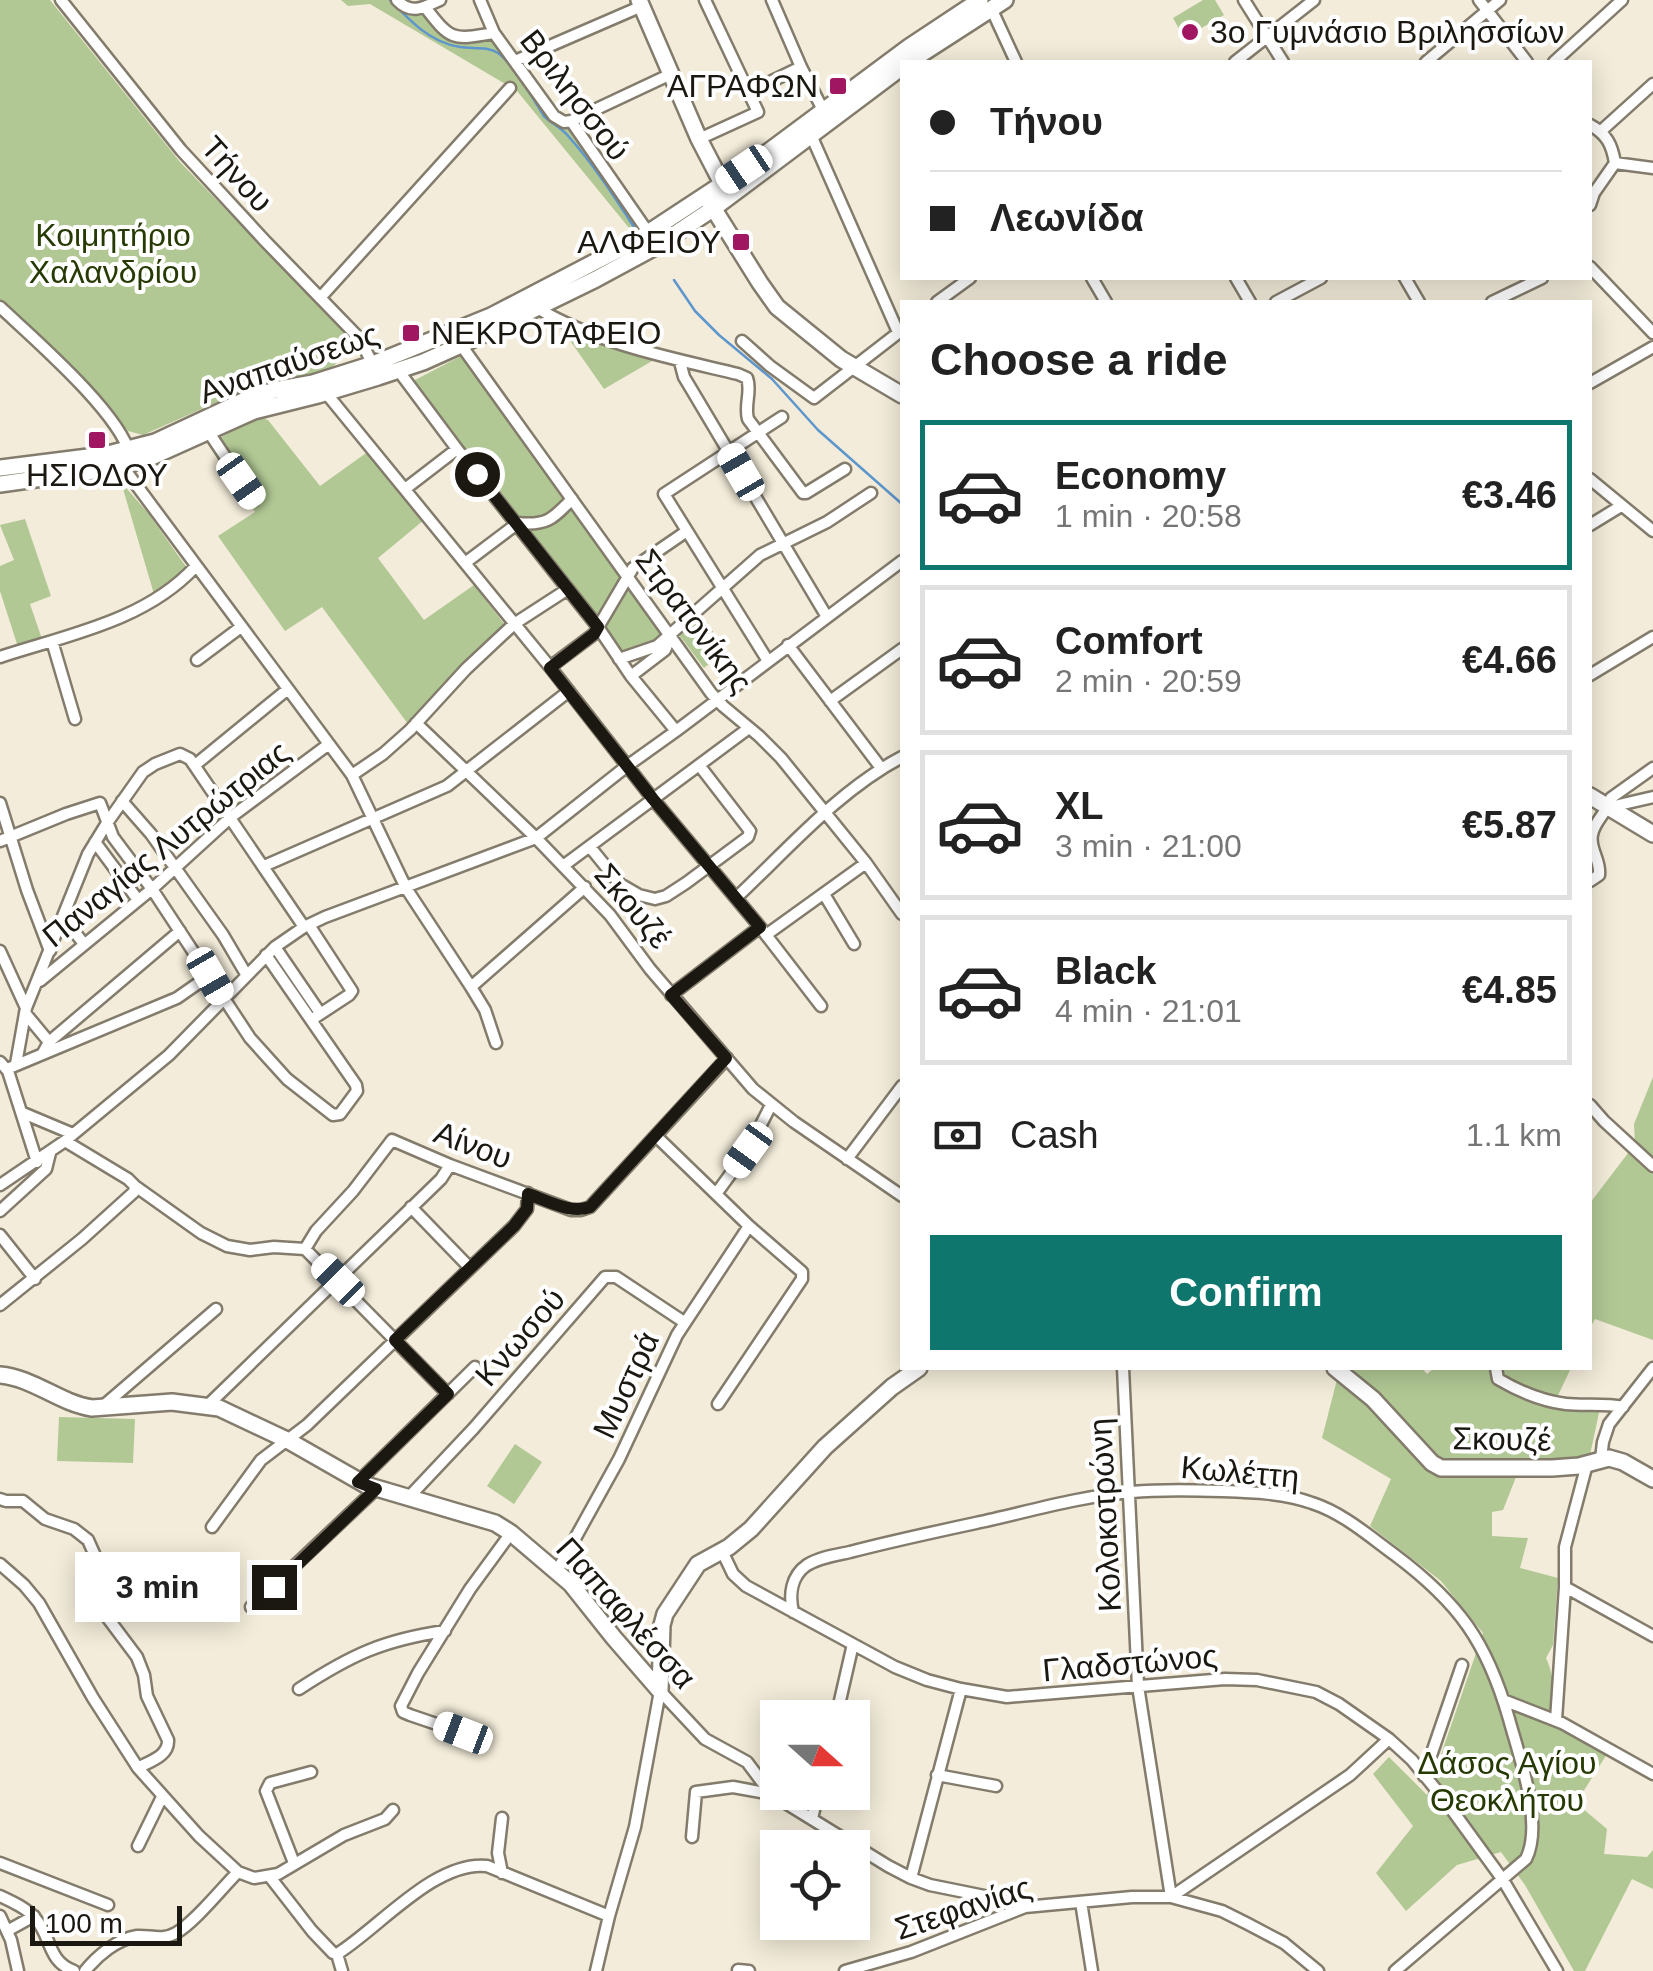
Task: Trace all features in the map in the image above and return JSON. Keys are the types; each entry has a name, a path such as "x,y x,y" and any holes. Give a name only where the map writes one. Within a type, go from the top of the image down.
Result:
{"main road":[{"path":"640,3 699,138 736,242 773,302 854,368 900,395"},
{"name":"Αναπαύσεως","path":"915,60 992,3"},
{"name":"Αναπαύσεως","path":"0,468 162,454 254,411 326,393 492,308 536,296 644,254 909,47 992,3"},
{"name":"Αναπαύσεως","path":"0,484 125,458 256,396 375,371 398,370 461,346 536,296 718,196 900,71"},
{"path":"1592,797 1653,834"},
{"path":"660,1691 665,1614 698,1564 758,1523 825,1447 916,1370"},
{"name":"Σκουζέ","path":"1337,1370 1372,1398 1432,1463 1450,1469 1552,1468 1594,1461"},
{"name":"Παπαφλέσσα","path":"0,1375 18,1377 80,1406 101,1408 153,1402 208,1405 288,1441 358,1482 495,1523 512,1532 571,1584 660,1691"},
{"path":"1594,1461 1620,1460 1653,1478"}],"street":[{"name":"Τήνου","path":"61,0 181,150 360,339 375,371"},
{"name":"Βριλησσού","path":"397,0 410,10 425,7 440,27 455,37 494,34 554,116 571,121 648,232"},
{"path":"425,7 440,0"},
{"path":"480,0 494,34"},
{"path":"699,138 758,112 705,0"},
{"path":"772,0 824,110"},
{"path":"1244,0 1282,60"},
{"path":"1238,60 1314,0"},
{"path":"1479,0 1525,60"},
{"path":"1428,60 1500,0"},
{"path":"1556,60 1622,0"},
{"path":"515,61 640,3"},
{"path":"992,3 1015,60"},
{"path":"749,92 801,66"},
{"path":"571,121 670,74"},
{"path":"1592,196 1615,163 1613,150 1596,128 1653,84"},
{"path":"320,298 510,88"},
{"path":"742,341 814,398 900,331 810,134"},
{"path":"1615,163 1653,168"},
{"path":"1592,269 1653,333"},
{"path":"941,300 967,280"},
{"path":"1280,300 1317,280"},
{"path":"1496,300 1538,280"},
{"path":"536,296 570,325 680,362 747,378 750,386 746,414 756,434 804,494 845,469"},
{"path":"0,306 116,426 125,458 195,566 352,776 406,888 471,986 496,1043"},
{"name":"Στρατονίκης","path":"461,346 717,700 780,758 900,911"},
{"path":"1592,382 1653,346"},
{"path":"680,362 684,376 827,616"},
{"path":"398,370 676,732"},
{"path":"326,393 820,1006"},
{"path":"768,661 664,494 782,417"},
{"path":"208,431 254,500"},
{"path":"405,489 456,449"},
{"path":"1592,482 1653,532"},
{"path":"618,658 654,648 756,558 828,522 871,493"},
{"path":"465,563 518,523 546,522 572,500"},
{"path":"1592,524 1621,506"},
{"path":"550,668 594,634 628,574 687,530"},
{"path":"0,1185 50,1153 169,1055 270,951 306,926 536,838 900,562"},
{"path":"0,657 52,642 140,608 176,585 195,566"},
{"path":"352,776 383,754 514,624 568,588"},
{"path":"196,660 241,627"},
{"path":"630,676 666,650 671,634"},
{"path":"1592,673 1653,637"},
{"path":"52,642 76,719"},
{"path":"788,646 881,768"},
{"path":"830,701 900,650"},
{"path":"195,766 288,689"},
{"path":"264,866 447,786 569,690"},
{"name":"Σκουζέ","path":"416,723 585,887 753,1089 900,1195"},
{"path":"563,866 749,728"},
{"name":"Παναγίας Λυτρώτριας","path":"36,984 176,869 231,818 329,744"},
{"path":"38,1162 5,1066 78,874 107,822 144,770 174,756 186,756 352,992 315,1017"},
{"path":"736,898 825,813 881,768 900,759"},
{"path":"590,846 620,884 652,898 662,898 709,866 750,832 699,765"},
{"path":"1592,832 1611,798 1653,768"},
{"path":"1608,807 1653,797"},
{"path":"122,801 176,869 246,974"},
{"path":"0,802 6,839 50,951"},
{"path":"6,839 100,804 113,837 250,1038 276,1068 337,1115 357,1091 356,1085 270,951"},
{"path":"95,842 138,900"},
{"path":"1592,846 1600,868 1599,875 1592,880"},
{"path":"671,995 866,864"},
{"path":"471,986 585,887"},
{"path":"890,895 900,890"},
{"path":"824,894 854,944"},
{"path":"63,917 84,944"},
{"path":"43,1054 49,1042 180,931"},
{"path":"0,951 26,1011 49,1042"},
{"path":"5,1066 176,998 210,976"},
{"name":"Αίνου","path":"305,1249 392,1140 571,1210 590,1207 726,1058"},
{"path":"847,1159 900,1089"},
{"path":"716,1194 748,1150 771,1105"},
{"path":"1592,1108 1653,1166"},
{"path":"23,1113 69,1138 200,1233 227,1246 250,1250 274,1246 305,1249 448,1394"},
{"path":"656,1136 801,1269 803,1276 718,1404"},
{"path":"0,1211 46,1169 50,1153"},
{"path":"208,1405 412,1207 450,1165"},
{"path":"0,1305 36,1279 134,1192 135,1186"},
{"path":"212,1527 256,1465 288,1441 524,1214 528,1194"},
{"path":"412,1207 470,1268"},
{"name":"Μυστρά","path":"558,1571 605,1486 684,1322 750,1226"},
{"path":"0,1235 36,1279"},
{"name":"Κνωσού","path":"408,1497 605,1277 616,1277 684,1322"},
{"path":"101,1408 216,1309"},
{"path":"358,1482 475,1368"},
{"path":"1556,1720 1565,1547 1607,1429 1653,1368"},
{"name":"Κολοκοτρώνη","path":"1123,1370 1138,1686 1171,1897"},
{"path":"1496,1370 1498,1380 1538,1398 1622,1407"},
{"path":"251,1607 376,1489"},
{"name":"Κωλέττη","path":"792,1612 790,1595 796,1578 803,1568 820,1559 1128,1492 1184,1489 1276,1495 1313,1503 1350,1522 1422,1576 1474,1632 1503,1700 1532,1818 1532,1842 1526,1859 1395,1971"},
{"path":"0,1498 23,1502 45,1519 88,1540 99,1562 104,1614 137,1657 147,1696 168,1740 164,1753 138,1768"},
{"path":"463,1733 410,1716 401,1709 418,1673 478,1576 512,1532"},
{"name":"Γλαδστώνος","path":"722,1551 739,1580 792,1612 895,1668 960,1688 1007,1697 1225,1679 1287,1684 1316,1692 1390,1739 1412,1760 1503,1880 1557,1971"},
{"path":"0,1564 39,1604 138,1768 238,1872 254,1878 270,1877 344,1835 385,1819 393,1810"},
{"path":"1565,1587 1653,1636"},
{"path":"299,1690 364,1651 409,1636 445,1631"},
{"path":"840,1700 853,1644"},
{"path":"1424,1776 1462,1665"},
{"path":"911,1878 960,1688"},
{"path":"597,1971 635,1826 660,1691"},
{"name":"Παπαφλέσσα","path":"660,1691 706,1740 748,1762 760,1779"},
{"path":"1503,1700 1556,1720 1653,1774"},
{"path":"1171,1897 1350,1775 1390,1739"},
{"path":"294,1863 266,1791 270,1783 312,1772"},
{"path":"937,1775 996,1786"},
{"path":"692,1837 696,1792 733,1787 760,1792"},
{"path":"138,1846 162,1797"},
{"name":"Παπαφλέσσα","path":"797,1810 911,1878 1026,1907"},
{"path":"812,1819 814,1810"},
{"path":"502,1818 498,1853 502,1873"},
{"path":"0,1863 108,1904"},
{"path":"337,1954 398,1905 443,1876 474,1866 487,1866 609,1916"},
{"path":"85,1971 122,1941 136,1936 158,1938 175,1934 238,1872"},
{"path":"270,1877 312,1931 337,1954 342,1971"},
{"path":"0,1896 34,1916 57,1960 74,1971"},
{"name":"Στεφανίας","path":"845,1971 911,1952 1026,1907 1171,1897 1222,1911 1248,1924 1284,1943 1318,1971"},
{"path":"1081,1902 1092,1971"},
{"path":"0,1916 18,1971"},
{"path":"7,1931 34,1916"}],"green space":[{"name":"Κοιμητήριο Χαλανδρίου","path":"0,0 50,0 180,162 347,335 351,344 330,371 242,391 143,435 128,431 75,372 0,301"},
{"path":"341,0 394,0 413,16 420,10 437,28 491,37 567,124 640,231 634,234 517,91 370,4 348,6"},
{"path":"1203,0 1215,0 1224,15 1184,38 1173,18"},
{"path":"557,322 659,357 604,389"},
{"path":"461,356 622,576 597,618 413,381"},
{"path":"263,418 320,486 369,451 424,520 378,558 424,620 474,585 505,625 408,724 322,607 285,631 218,536 255,512 214,441"},
{"path":"121,482 187,568 154,594"},
{"path":"25,519 51,596 30,604 42,639 18,647 0,591 0,566 14,560 0,525"},
{"path":"627,588 663,636 648,647 622,654 603,628"},
{"path":"700,613 726,650 704,668 677,632"},
{"path":"1653,1077 1653,1340 1595,1319 1592,1324 1592,1200 1635,1144 1634,1124"},
{"name":"Δάσος Αγίου Θεοκλήτου","path":"1339,1370 1424,1370 1427,1374 1432,1370 1570,1370 1553,1406 1600,1408 1590,1455 1516,1462 1516,1477 1503,1510 1492,1512 1492,1536 1528,1538 1520,1568 1558,1578 1553,1645 1546,1658 1553,1689 1549,1722 1607,1754 1576,1803 1607,1829 1604,1854 1647,1857 1653,1850 1653,1889 1632,1879 1585,1971 1574,1971 1525,1885 1501,1852 1457,1865 1406,1911 1376,1873 1413,1826 1373,1774 1389,1757 1427,1795 1483,1633 1441,1581 1370,1526 1391,1479 1322,1438"},
{"path":"59,1417 135,1419 133,1463 57,1461"},
{"path":"515,1444 542,1462 514,1504 487,1486"}],"waterway":[{"path":"390,0 430,36 449,45 489,49 503,57 544,116 587,159 636,230"},
{"path":"674,280 695,311 719,335 772,379 818,430 900,502"}],"place":[{"name":"3ο Γυμνάσιο Βριλησσίων","path":"1190,32"},
{"name":"ΑΓΡΑΦΩΝ","path":"838,86"},
{"name":"ΑΛΦΕΙΟΥ","path":"741,242"},
{"name":"ΝΕΚΡΟΤΑΦΕΙΟ","path":"411,333"},
{"name":"ΗΣΙΟΔΟΥ","path":"97,440"}],"route":[{"path":"274,1587 376,1489 358,1482 448,1394 395,1340 514,1226 527,1209 528,1194 571,1210 590,1207 726,1058 671,995 760,927 550,668 598,627 477,474"}]}
